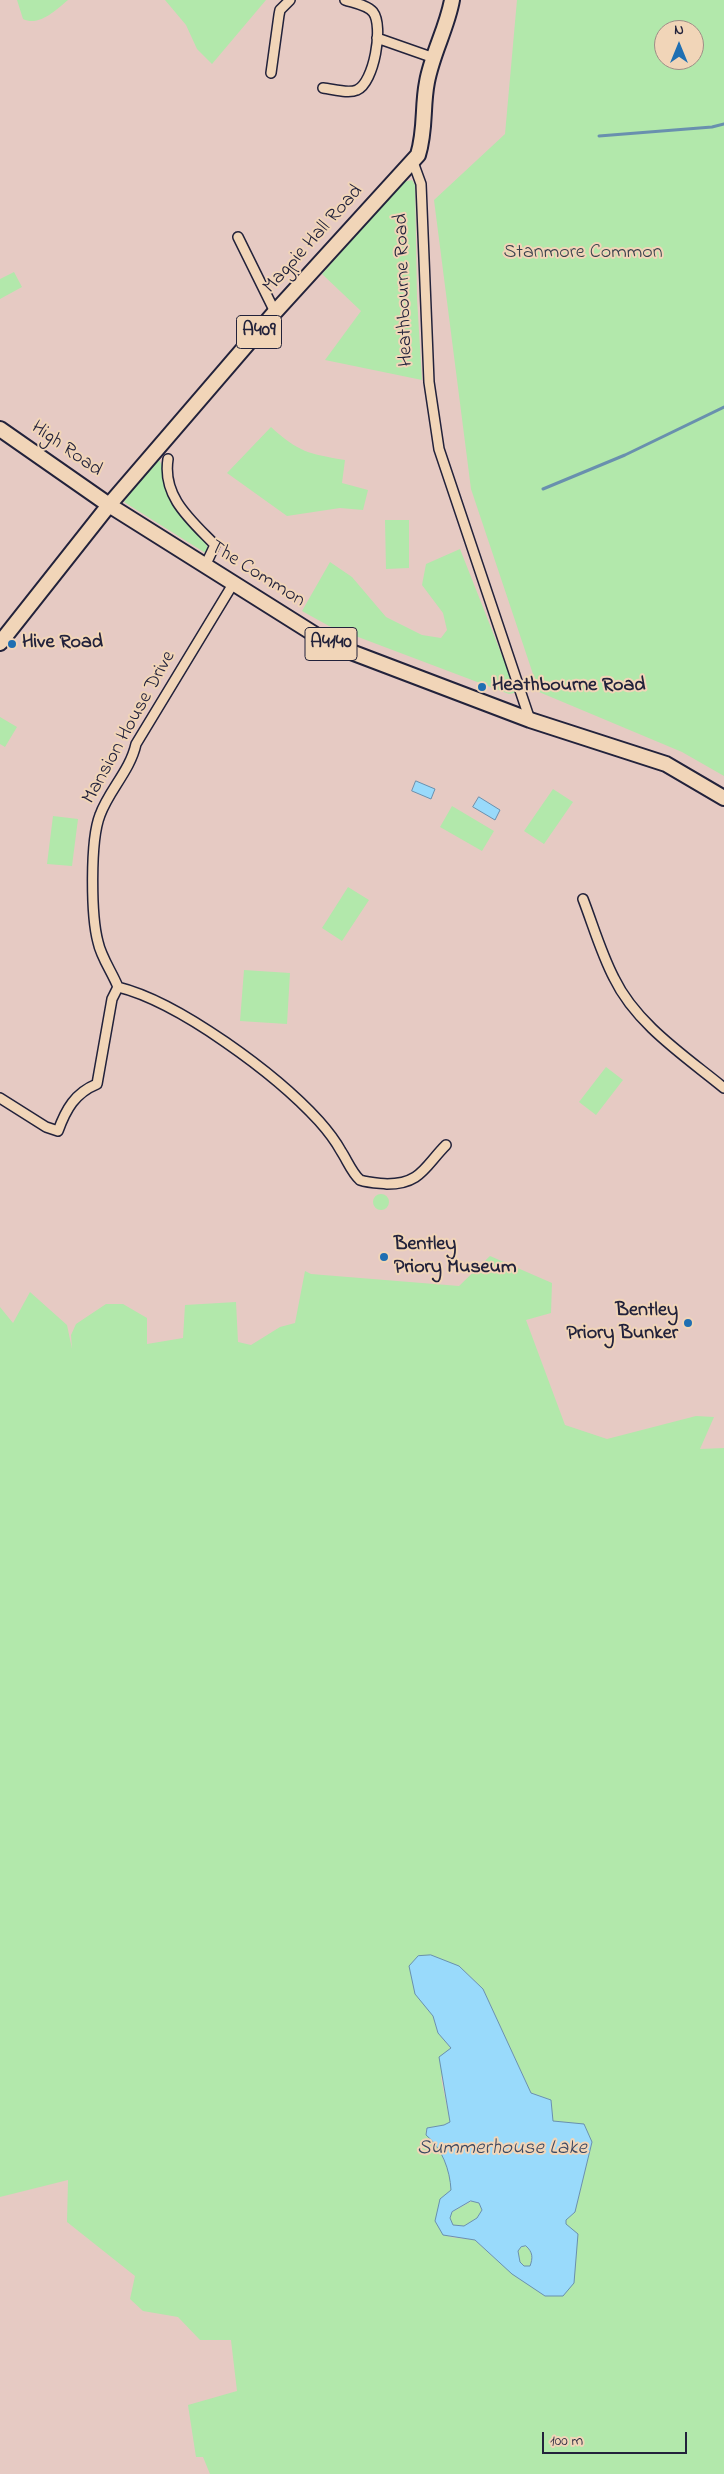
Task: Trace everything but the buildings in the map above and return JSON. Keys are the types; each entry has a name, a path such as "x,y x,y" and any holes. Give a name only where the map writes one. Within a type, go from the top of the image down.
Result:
{"main road":[{"name":"A409","path":"413,162 418,155 423,137 425,95 452,0"},
{"name":"Magpie Hall Road","path":"108,504 275,312 402,171 413,162"},
{"name":"High Road","path":"0,429 108,504"},
{"name":"A409","path":"0,643 108,504"},
{"name":"The Common","path":"108,504 330,644 530,720 666,764 724,798"}],"street":[{"path":"272,72 280,10 290,0"},
{"path":"323,88 355,91 362,88 370,76 377,38 377,21 372,11 345,0"},
{"path":"377,38 434,58"},
{"name":"Heathbourne Road","path":"413,162 421,184 429,382 439,449 530,720"},
{"path":"238,237 275,312"},
{"path":"168,459 168,483 177,504 215,545 205,566"},
{"name":"Mansion House Drive","path":"118,987 100,950 95,929 93,871 98,822 114,788 133,759 136,744 234,584"},
{"path":"583,899 614,978 626,998 674,1048 724,1088"},
{"path":"0,1098 46,1127 58,1130 63,1116 75,1098 86,1088 97,1084 112,1000 118,987 136,992 163,1004 232,1048 268,1074 320,1122 360,1180 397,1184 413,1180 446,1145"}],"green space":[{"path":"17,0 68,0 47,16 35,21 29,21 23,19"},
{"path":"165,0 266,0 212,64 197,49 186,25"},
{"name":"Stanmore Common","path":"517,0 724,0 724,776 682,752 539,692 471,489 434,200 505,134"},
{"path":"412,180 415,185 417,298 422,380 325,360 361,311 322,274 403,182"},
{"path":"14,272 22,287 0,299 0,279"},
{"path":"271,427 289,442 305,451 345,460 342,483 368,490 363,510 340,508 287,516 227,473"},
{"path":"159,460 171,501 204,540 209,551 207,554 124,502 154,461"},
{"path":"385,520 409,520 409,568 386,569"},
{"path":"460,549 514,686 514,693 509,694 329,626 302,611 330,562 352,577 386,617 422,635 441,638 447,630 443,613 422,585 426,564"},
{"path":"0,717 17,727 5,747 0,744"},
{"path":"553,789 573,802 544,844 524,831"},
{"path":"452,806 494,831 482,851 440,827"},
{"path":"53,816 78,819 72,866 47,864"},
{"path":"348,887 369,900 342,941 322,928"},
{"path":"244,970 290,973 287,1024 240,1021"},
{"path":"606,1067 623,1080 596,1115 579,1102"},
{"path":"381,1194 387,1196 389,1202 387,1208 381,1210 375,1208 373,1202 375,1196"},
{"path":"490,1256 552,1283 551,1313 526,1320 565,1425 607,1439 696,1416 714,1417 700,1449 724,1448 724,2474 210,2474 203,2457 196,2457 188,2405 237,2391 231,2340 200,2340 178,2317 143,2311 130,2299 135,2276 67,2222 68,2180 0,2197 0,1307 13,1323 30,1292 67,1325 72,1349 71,1335 76,1324 106,1304 123,1304 147,1318 147,1344 183,1338 185,1305 236,1302 238,1342 251,1345 280,1327 295,1323 305,1271 311,1274 459,1286","holes":["459,1966 483,1989 531,2093 551,2100 552,2121 584,2125 592,2142 575,2212 566,2219 545,2296 491,2255 475,2240 450,2237 435,2221 448,2198 452,2183 444,2160 436,2145 426,2134 427,2128 450,2122 441,2078 451,2048 438,2033 433,2016"]},
{"path":"472,2201 479,2203 482,2210 477,2218 464,2226 453,2225 450,2218 452,2212"},
{"path":"526,2246 532,2255 530,2266 524,2266 520,2263 518,2251 521,2247"}],"water":[{"path":"416,781 435,789 431,799 412,791"},
{"path":"479,797 500,810 495,820 473,807"},
{"name":"Summerhouse Lake","path":"431,1955 459,1966 483,1989 531,2093 551,2100 553,2121 584,2124 592,2142 575,2212 566,2220 566,2224 578,2234 574,2283 563,2296 545,2296 512,2274 475,2240 443,2235 435,2221 440,2199 451,2190 447,2167 441,2153 426,2135 427,2128 450,2122 439,2057 451,2048 438,2033 433,2016 415,1994 409,1966 418,1956","holes":["471,2201 479,2203 482,2210 477,2218 464,2226 453,2225 450,2218 452,2212","526,2246 532,2255 530,2266 524,2266 520,2262 518,2251 521,2247"]}],"waterway":[{"path":"599,136 712,127 724,124"},
{"path":"543,489 625,455 724,407"}],"place":[{"name":"Hive Road","path":"12,644"},
{"name":"Heathbourne Road","path":"482,687"},
{"name":"Bentley Priory Museum","path":"384,1257"},
{"name":"Bentley Priory Bunker","path":"688,1323"}]}
